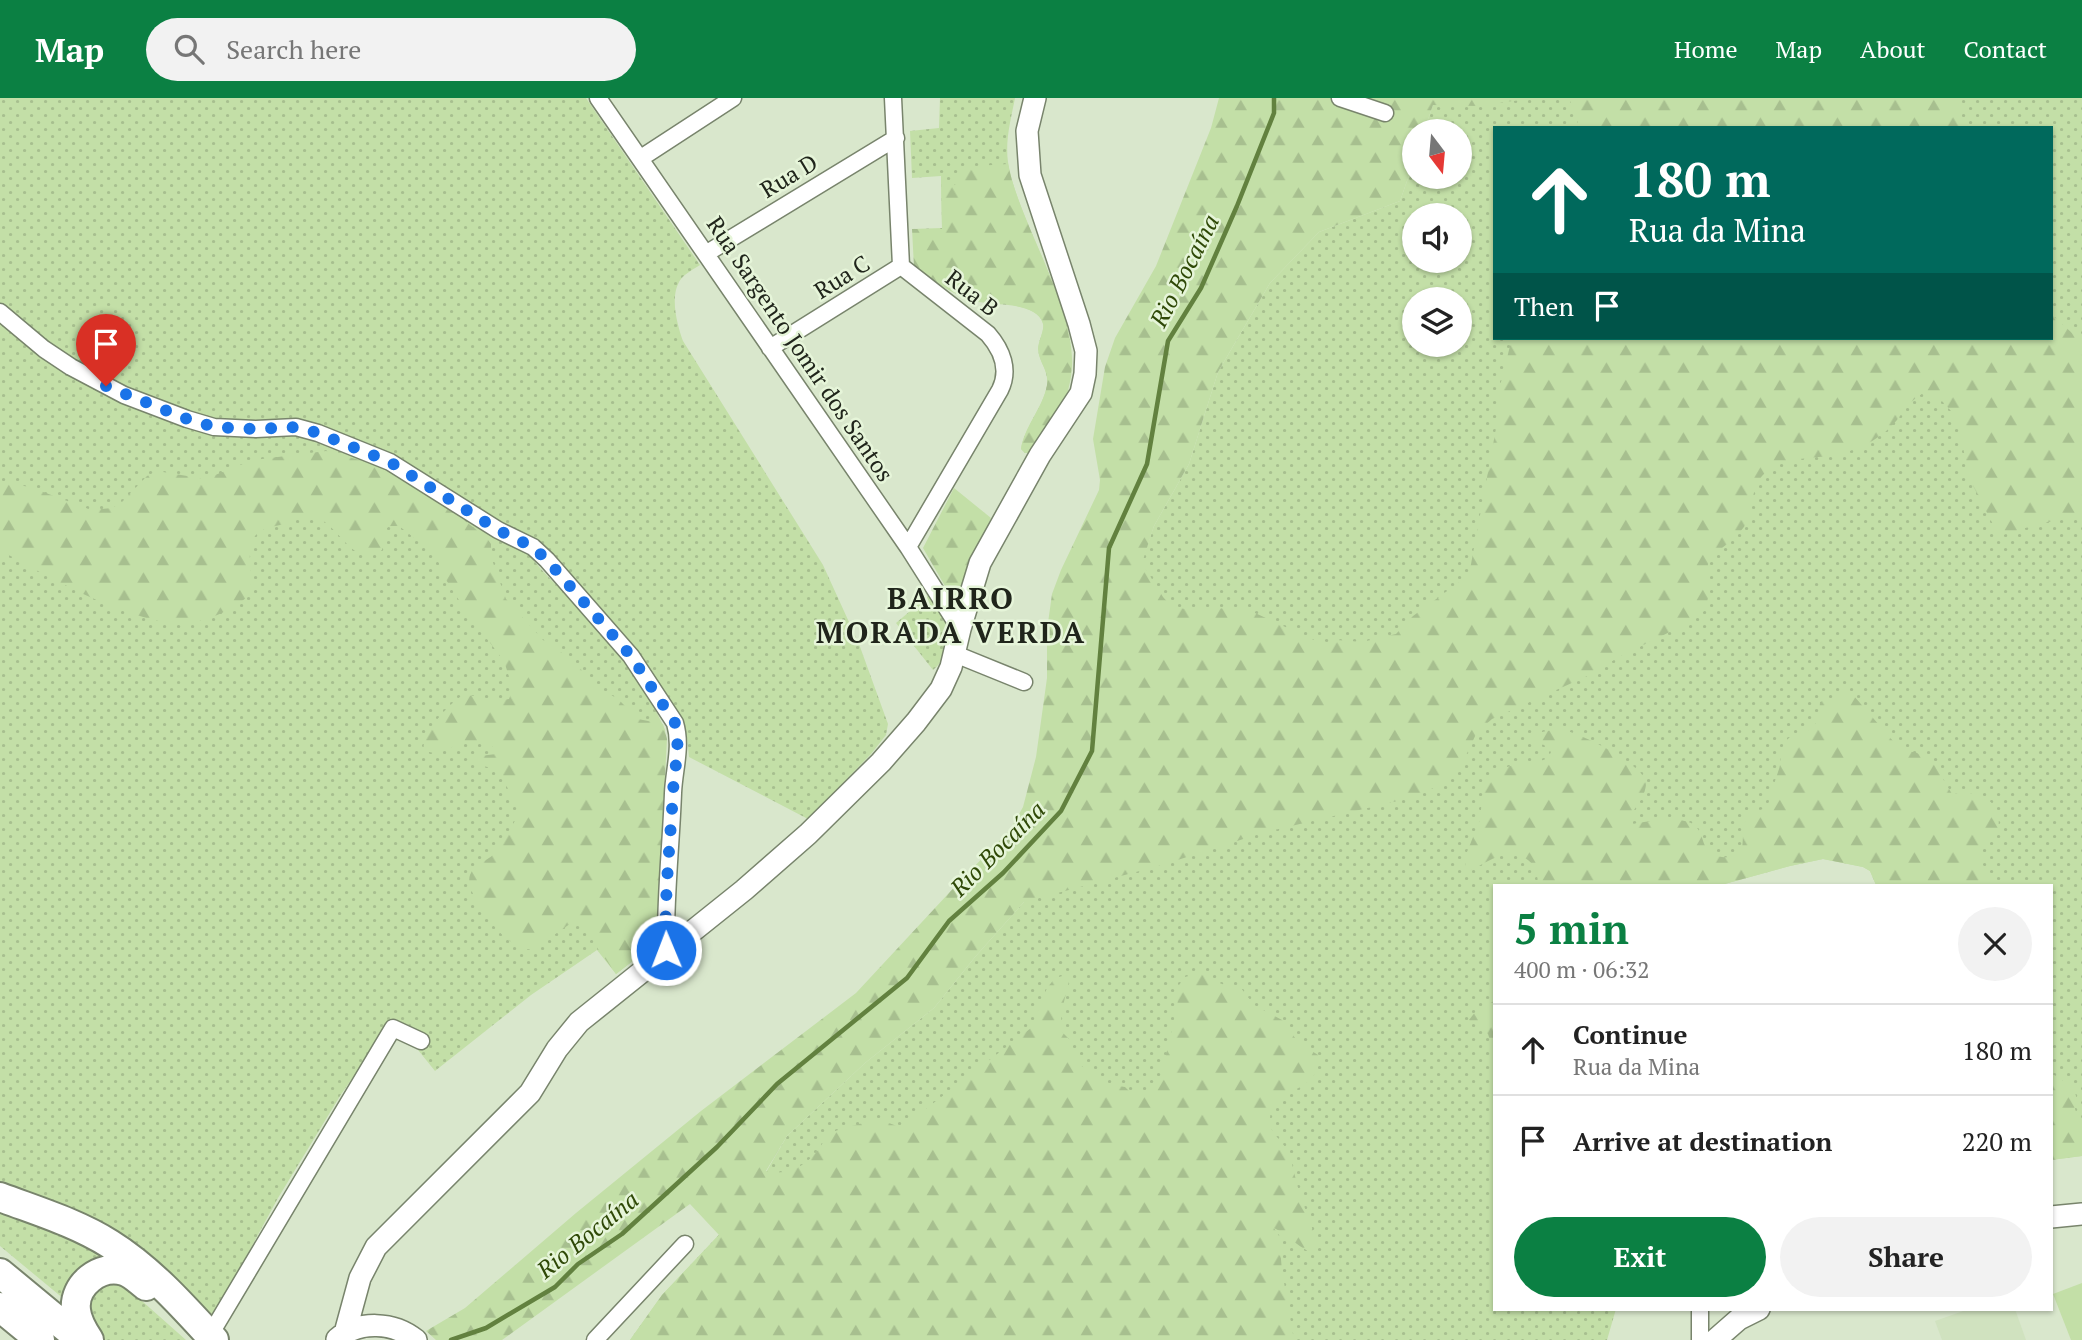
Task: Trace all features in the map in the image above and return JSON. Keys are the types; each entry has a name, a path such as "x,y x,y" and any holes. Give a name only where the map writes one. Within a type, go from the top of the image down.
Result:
{"highway":[{"path":"0,1197 76,1226 111,1245 146,1271 212,1338"},
{"path":"89,1340 78,1320 76,1300 87,1281 109,1270 133,1275 212,1338"},
{"path":"0,1273 80,1340"},
{"path":"0,1307 40,1340"}],"street":[{"name":"Rua Sargento Jomir dos Santos","path":"598,98 908,547 960,629"},
{"path":"641,158 733,98"},
{"path":"893,98 901,266"},
{"path":"1340,98 1385,113"},
{"path":"340,1336 360,1278 376,1247 530,1093 557,1049 579,1021 744,890 808,834 881,762 933,701 947,677 975,578 987,549 1040,455 1081,393 1085,374 1086,351 1079,324 1030,175 1027,131 1036,99"},
{"name":"Rua D","path":"707,253 896,138"},
{"name":"Rua C","path":"771,348 901,266"},
{"name":"Rua B","path":"901,266 988,334 999,347 1005,369 1000,390 908,547"},
{"path":"0,312 44,349 71,367 124,395 187,419 234,429 296,427 318,433 390,462 498,530 533,547 563,576 631,656 675,723 678,758 666,880 666,950"},
{"path":"955,654 1024,682"},
{"path":"212,1338 393,1028 421,1041"},
{"path":"2053,1217 2082,1214"},
{"path":"595,1340 685,1244"},
{"path":"1700,1311 1700,1340"},
{"path":"1715,1340 1739,1320 1755,1311"},
{"path":"340,1336 356,1327 373,1326 402,1331 416,1340"}],"shaded area":[{"path":"1963,1311 2016,1311 2026,1340 1942,1340 1935,1321"}],"green space":[{"path":"0,98 586,98 700,265 681,279 675,293 677,318 683,341 823,565 859,644 888,724 886,735 871,754 808,819 689,757 687,737 681,720 542,549 531,557 613,648 649,698 665,730 656,943 616,974 597,950 531,995 435,1071 414,1045 402,1039 381,1043 371,1051 340,1096 278,1198 210,1323 0,1187"},
{"path":"940,98 1015,98 1008,138 1008,162 1024,214 1060,301 1072,356 1068,388 1025,453 1021,449 1023,441 1047,384 1038,349 1043,323 1032,311 974,301 940,285 912,229 942,228 941,176 912,178 910,131 939,128"},
{"path":"1219,98 1535,98 1477,106 1433,105 1428,119 1402,119 1402,189 1404,189 1400,201 1319,232 1270,283 1218,372 1189,464 1154,526 1142,563 1171,606 1185,609 1244,608 1314,640 1327,642 1362,642 1396,634 1413,616 1469,575 1497,423 1501,382 1512,340 2053,340 2053,316 2082,342 2082,520 2050,522 1999,536 1970,480 1959,429 1952,412 1941,400 1923,393 1911,402 1886,431 1866,444 1851,451 1779,464 1759,481 1749,517 1742,529 1709,559 1707,571 1710,590 1705,610 1694,620 1617,658 1594,673 1492,719 1477,732 1461,766 1441,785 1406,799 1262,833 1162,865 1024,902 934,1008 865,1063 787,1136 766,1171 783,1172 805,1163 828,1134 837,1130 880,1120 901,1128 1031,1028 1047,988 1055,978 1066,975 1069,981 1061,1014 1062,1032 1070,1040 1080,1065 1094,1074 1099,1083 1125,1087 1132,1094 1145,1092 1161,1077 1177,1007 1179,985 1185,977 1206,975 1223,984 1241,988 1254,1005 1282,1020 1298,1042 1318,1055 1313,1077 1279,1100 1270,1119 1273,1131 1290,1158 1316,1241 1315,1249 1308,1251 1274,1228 1279,1236 1294,1340 630,1340 662,1295 719,1235 690,1204 502,1340 436,1340 426,1331 465,1308 701,1111 856,993 1010,830 1023,807 1036,757 1047,678 1047,630 1052,594 1099,490 1100,480 1093,439 1105,367 1115,338 1156,266 1211,128"},
{"path":"1432,98 2082,98 2082,1156 2053,1160 2053,884 1876,884 1870,871 1863,867 1823,859 1725,884 1493,884 1493,1311 1615,1311 1607,1340 630,1340 662,1295 730,1223 758,1186 787,1136 865,1063 934,1008 1024,902 1154,526 1189,464 1218,372 1270,283 1319,232 1400,201 1404,189 1472,189 1472,119 1428,119 1433,105"},
{"path":"1562,98 1960,98 1962,126 1576,126 1579,119 1570,101"},
{"path":"1008,164 1016,192 1065,318 1071,350 1070,380 1061,409 1031,453 1025,453 1021,449 1042,401 1047,380 1038,351 1043,327 1039,316 1022,307 962,296 914,267 912,229 942,229 941,176 945,184 953,186 957,183 961,171 976,166"},
{"path":"326,451 367,462 387,471 453,512 486,537 491,544 491,557 506,599 543,640 574,661 594,685 618,699 638,719 663,724 667,739 656,943 616,974 580,917 532,950 507,939 488,919 476,900 469,882 472,871 498,850 520,812 510,795 501,770 465,762 472,757 496,754 488,743 468,742 434,753 424,751 424,744 437,720 463,695 503,700 509,699 513,689 504,661 467,613 443,575 436,555 399,526 389,526 385,530 382,550 372,555 362,555 354,550 321,519 311,516 263,530 255,536 250,549 250,595 213,617 181,624 149,619 105,604 0,550 0,482 30,487 91,510 112,508 122,502 147,476 157,471 205,479 253,460"},
{"path":"954,488 991,518 956,605 923,548"},
{"path":"929,595 946,618 949,630 944,657 933,670 896,623"},
{"path":"1847,688 1893,741 1904,750 1917,753 1933,762 1952,794 1972,793 1994,805 1999,822 1997,833 1979,846 1984,869 1996,884 1876,884 1870,871 1863,867 1823,859 1725,884 1538,884 1531,862 1512,854 1495,858 1464,874 1467,852 1480,820 1482,799 1489,776 1504,768 1548,758 1551,752 1544,745 1525,738 1552,730 1570,732 1596,743 1635,767 1643,776 1645,789 1625,826 1658,820 1685,821 1700,832 1709,852 1722,857 1736,855 1742,850 1747,817 1758,810 1767,809 1784,744 1795,734 1816,724 1820,702 1841,695"},
{"path":"1493,1002 1493,1049 1488,1034 1469,1020 1476,1011"},
{"path":"2053,1074 2073,1087 2076,1096 2075,1109 2082,1128 2082,1156 2053,1160"},
{"path":"0,1212 115,1255 70,1304 0,1246"},
{"path":"2082,1283 2082,1340 2071,1340 2053,1294"},
{"path":"109,1284 125,1287 186,1340 100,1340 85,1305 94,1290"}],"waterway":[{"name":"Rio Bocaína","path":"451,1340 486,1328 555,1287 578,1264 622,1234 717,1147 777,1084 907,978 949,921 1003,873 1061,811 1092,751 1109,548 1147,464 1168,341 1201,288 1237,206 1274,113 1274,98"}],"district":[{"name":"BAIRRO MORADA VERDA","path":"951,616"}],"route":[{"path":"106,386 187,419 214,427 296,427 390,462 498,530 533,547 563,576 631,656 675,723 678,758 666,880 666,950"}]}
